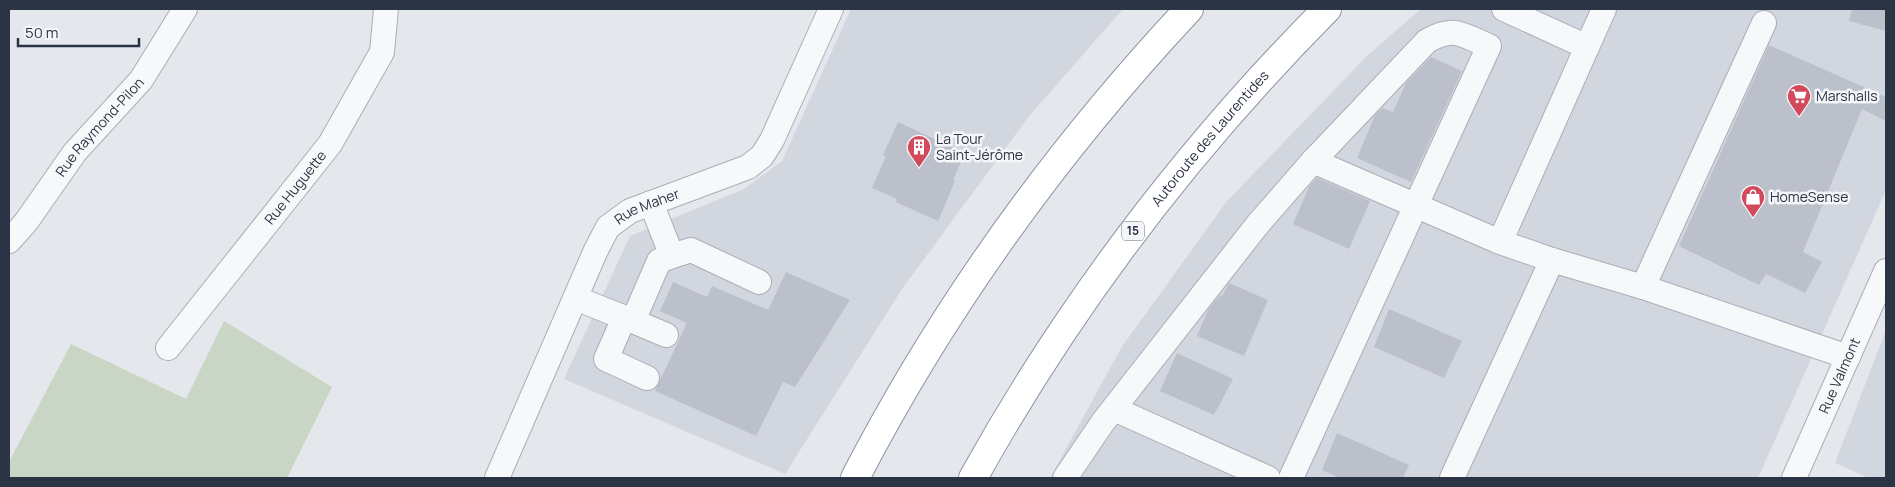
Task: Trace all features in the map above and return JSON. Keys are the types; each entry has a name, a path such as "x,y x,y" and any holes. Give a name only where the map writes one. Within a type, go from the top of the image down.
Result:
{"highway":[{"path":"854,478 925,354 1002,239 1102,107 1189,9"},
{"name":"Autoroute des Laurentides","path":"973,478 1008,416 1056,339 1145,216 1236,106 1327,9"}],"street":[{"name":"Rue Raymond-Pilon","path":"9,241 26,222 74,152 141,80 185,9"},
{"name":"Rue Huguette","path":"168,348 330,144 382,52 386,9"},
{"name":"Rue Maher","path":"497,478 608,227 630,211 748,167 762,156 772,140 831,9"},
{"path":"1504,9 1591,40"},
{"path":"1538,9 1591,40"},
{"path":"1500,242 1604,9"},
{"path":"1643,287 1764,23"},
{"path":"1065,478 1114,409 1258,224 1314,161 1427,41 1440,33 1453,31 1489,46 1291,478"},
{"path":"1314,161 1500,242 1552,260 1643,287 1848,357"},
{"path":"651,203 672,256"},
{"path":"647,378 606,359 659,261 691,250 760,282"},
{"path":"1452,478 1552,260"},
{"name":"Rue Valmont","path":"1794,478 1886,272"},
{"path":"575,298 666,335"},
{"path":"1114,409 1268,478"}],"shaded area":[{"path":"851,9 1123,9 1030,115 902,289 785,474 564,379 630,236 744,189 782,161"},
{"path":"1421,9 1886,9 1886,190 1758,478 1050,478 1121,348 1227,201 1368,55"},
{"path":"1886,330 1886,478 1869,478 1835,463"}],"green space":[{"path":"224,321 332,387 287,478 9,478 9,462 71,344 186,399"}],"building":[{"path":"1852,9 1886,9 1886,31 1849,21"},
{"path":"1769,45 1886,97 1886,121 1862,109 1803,252 1822,262 1805,293 1766,274 1759,285 1679,246"},
{"path":"1431,57 1462,71 1411,182 1357,158 1375,115 1383,108 1393,112 1406,83"},
{"name":"La Tour Saint-Jérôme","path":"898,122 965,153 938,221 896,202 897,199 872,188 886,156 883,155"},
{"path":"1317,178 1370,201 1349,249 1293,224 1310,185"},
{"path":"786,272 850,300 795,387 783,382 756,436 655,391 687,323 660,311 673,282 707,297 712,286 768,310"},
{"path":"1229,283 1268,300 1244,356 1197,336 1208,310 1220,295 1222,296"},
{"path":"1389,309 1462,341 1444,378 1374,347"},
{"path":"1177,353 1233,379 1214,415 1160,391"},
{"path":"1337,433 1409,465 1403,478 1340,478 1322,470"}],"place":[{"name":"Marshalls","path":"1799,117"},
{"name":"La Tour Saint-Jérôme","path":"919,168"},
{"name":"HomeSense","path":"1753,218"}]}
